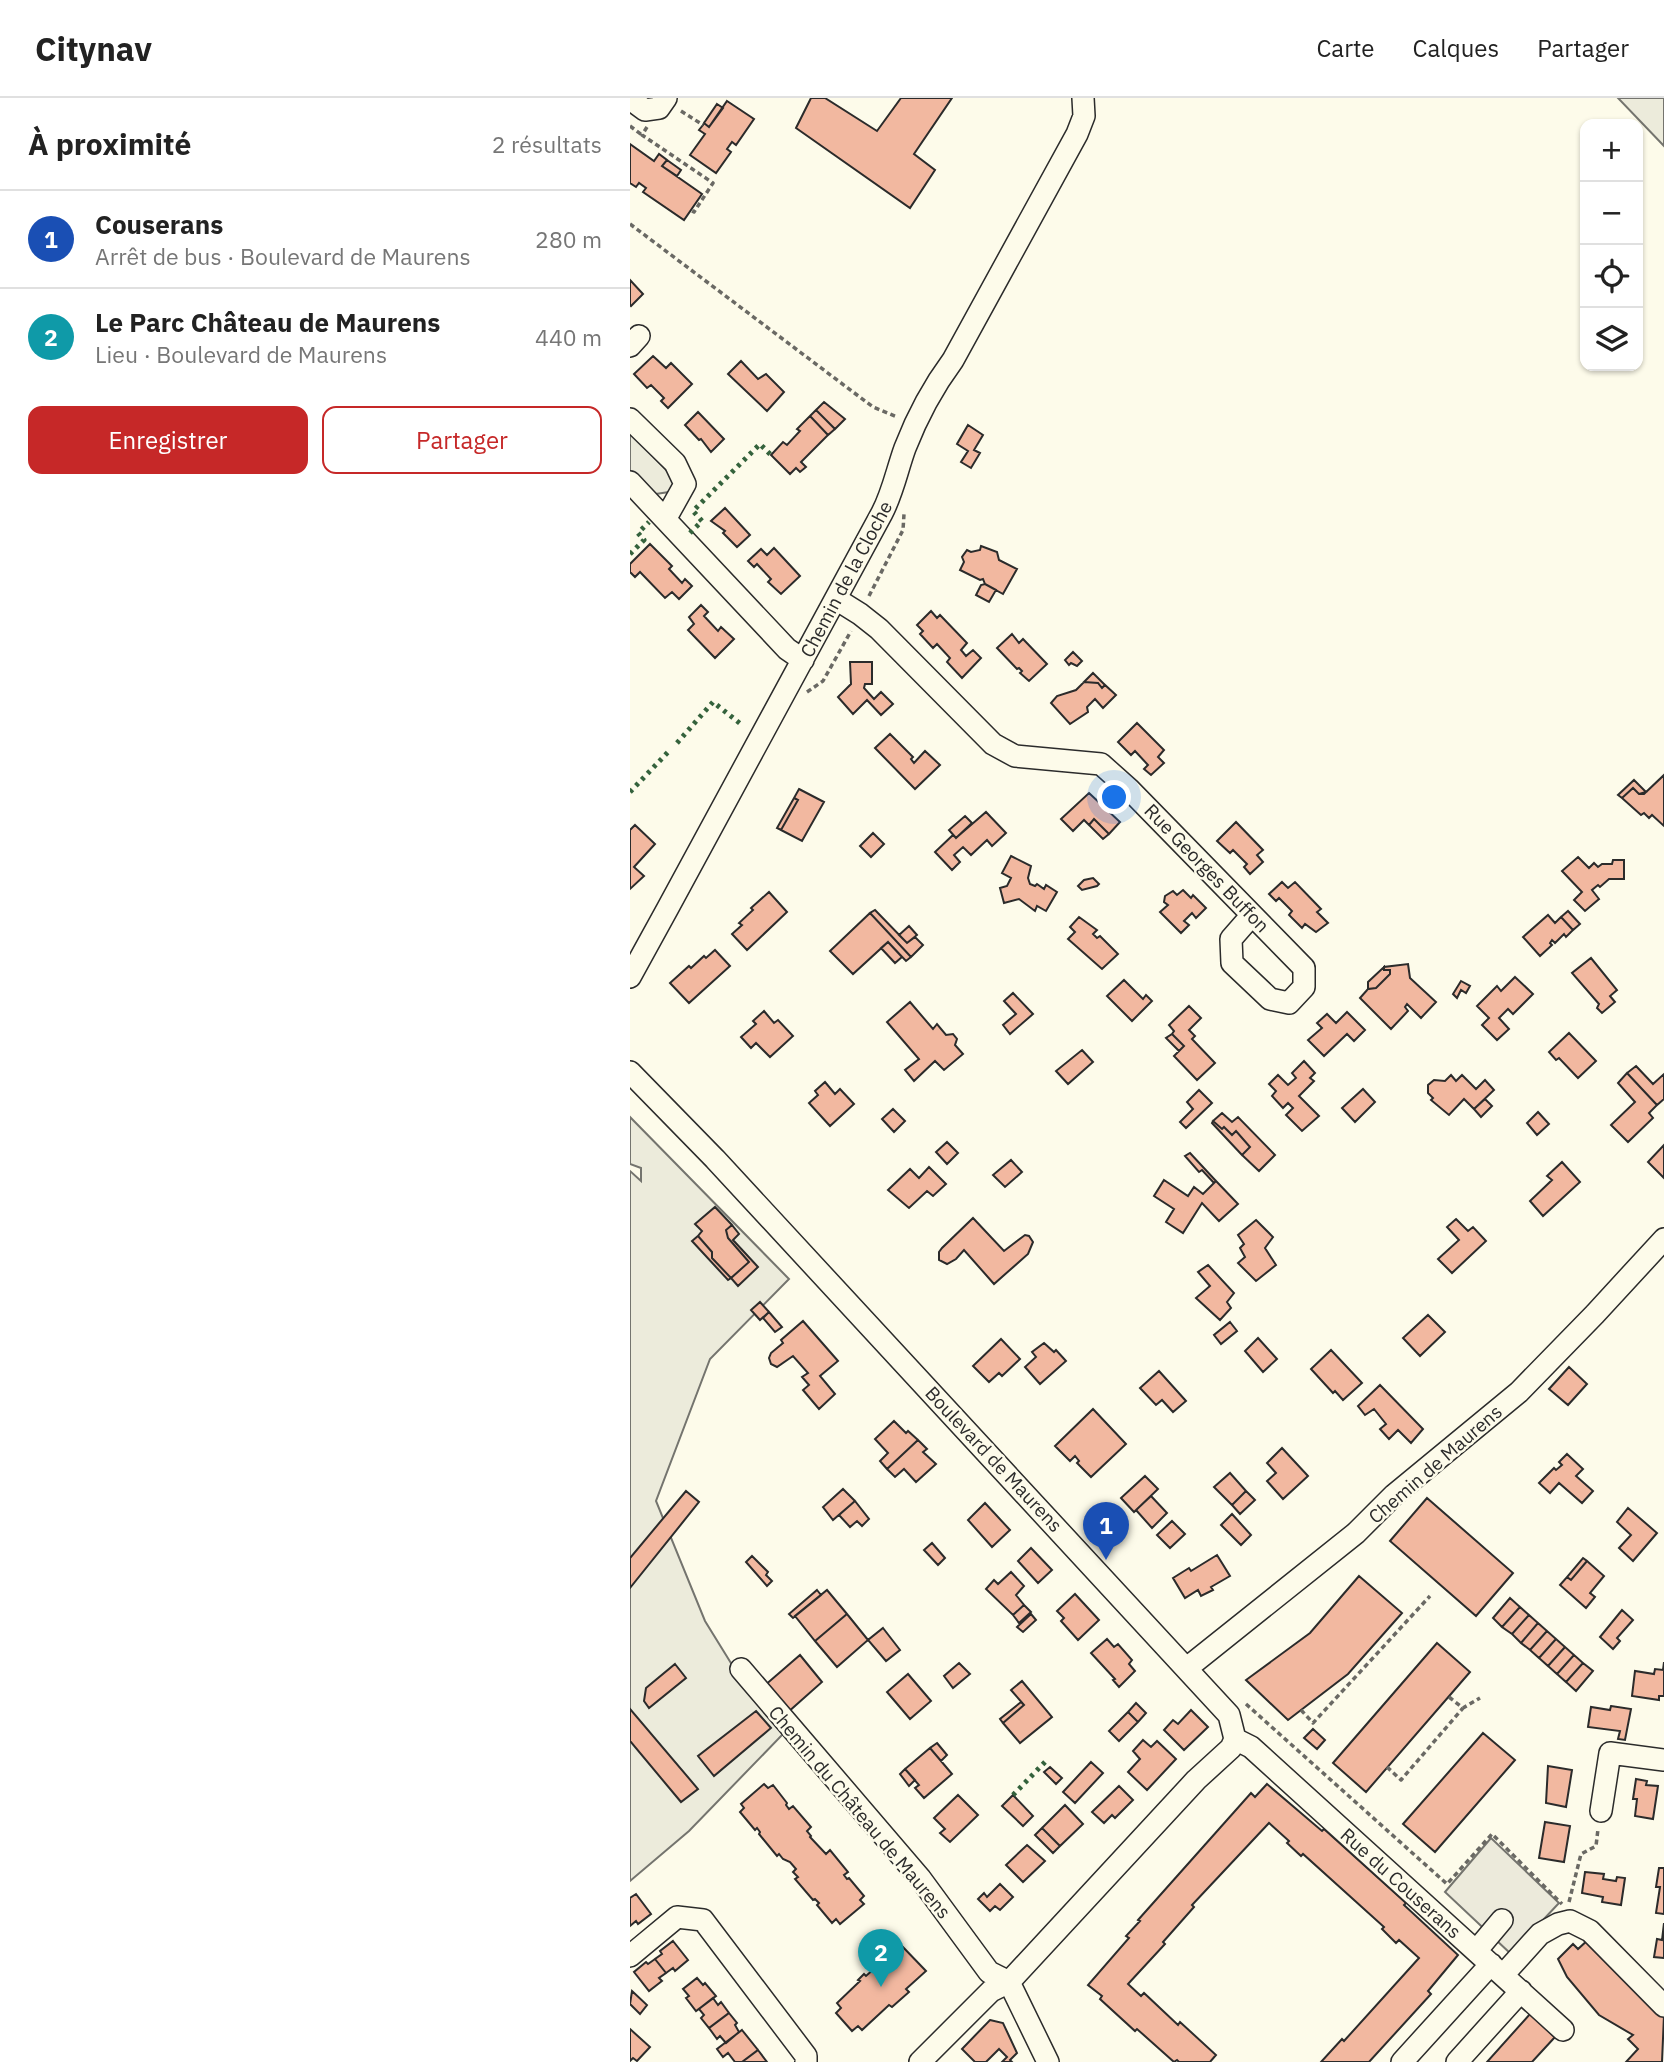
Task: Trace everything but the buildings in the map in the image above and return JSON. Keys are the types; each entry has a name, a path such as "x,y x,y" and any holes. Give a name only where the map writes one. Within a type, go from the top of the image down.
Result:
{"street":[{"path":"630,99 645,110 663,102"},
{"name":"Chemin de la Cloche","path":"630,977 891,496 904,451 920,414 936,383 953,360 1072,144 1084,116 1083,99"},
{"path":"630,419 675,463 685,484 666,518"},
{"path":"630,482 788,649 803,660"},
{"name":"Rue Georges Buffon","path":"836,599 879,629 993,744 1015,756 1101,764 1129,789 1304,968 1304,987 1289,1003 1270,999 1232,963 1231,939 1252,915"},
{"name":"Boulevard de Maurens","path":"630,1072 715,1159 1229,1715 1235,1739"},
{"name":"Chemin de Maurens","path":"1186,1668 1356,1533 1394,1495 1519,1391 1664,1239"},
{"name":"Chemin du Château de Maurens","path":"741,1669 920,1878 989,1972 1009,1982"},
{"path":"920,2062 990,1992 1009,1982 1196,1780 1223,1758 1235,1739"},
{"name":"Rue du Couserans","path":"1235,1739 1251,1747 1563,2030"},
{"path":"1601,1811 1611,1753 1664,1760"},
{"path":"630,1956 677,1917 703,1920 806,2056 806,2062"},
{"path":"1490,1963 1502,1920"},
{"path":"1402,2062 1490,1963 1558,1924 1570,1922 1590,1931 1664,2006"},
{"path":"1009,1982 1048,2062"},
{"path":"1457,2062 1521,1991"}],"path":[{"path":"642,135 663,102 703,125"},
{"path":"630,126 713,183 694,212 692,211"},
{"path":"630,224 873,407 902,419"},
{"path":"1301,1710 1312,1723 1430,1596"},
{"path":"1239,1696 1268,1726 1447,1884 1492,1834 1560,1900 1570,1922"},
{"path":"1448,1697 1463,1708"},
{"path":"1387,1767 1401,1780 1463,1708 1480,1698"},
{"path":"1570,1922 1569,1901 1581,1854 1596,1846 1601,1811"}],"shaded area":[{"path":"1618,98 1664,98 1664,146 1643,124 1643,119 1638,119"},
{"path":"630,432 669,473 674,484 669,492 649,495 630,475"},
{"path":"630,1117 789,1279 710,1359 656,1501 705,1621 734,1668 784,1733 689,1831 630,1881 630,1171 641,1181 641,1168 630,1164"},
{"path":"1491,1838 1559,1903 1511,1954 1445,1892"}],"hedge":[{"path":"690,533 702,521 693,511 760,444 771,455"},
{"path":"630,554 644,540 638,533 649,522"},
{"path":"677,743 713,702 742,725"},
{"path":"630,792 670,750"},
{"path":"1013,1795 1045,1762"}],"place":[{"name":"Couserans","path":"1106,1560"},
{"name":"Le Parc Château de Maurens","path":"881,1987"}]}
